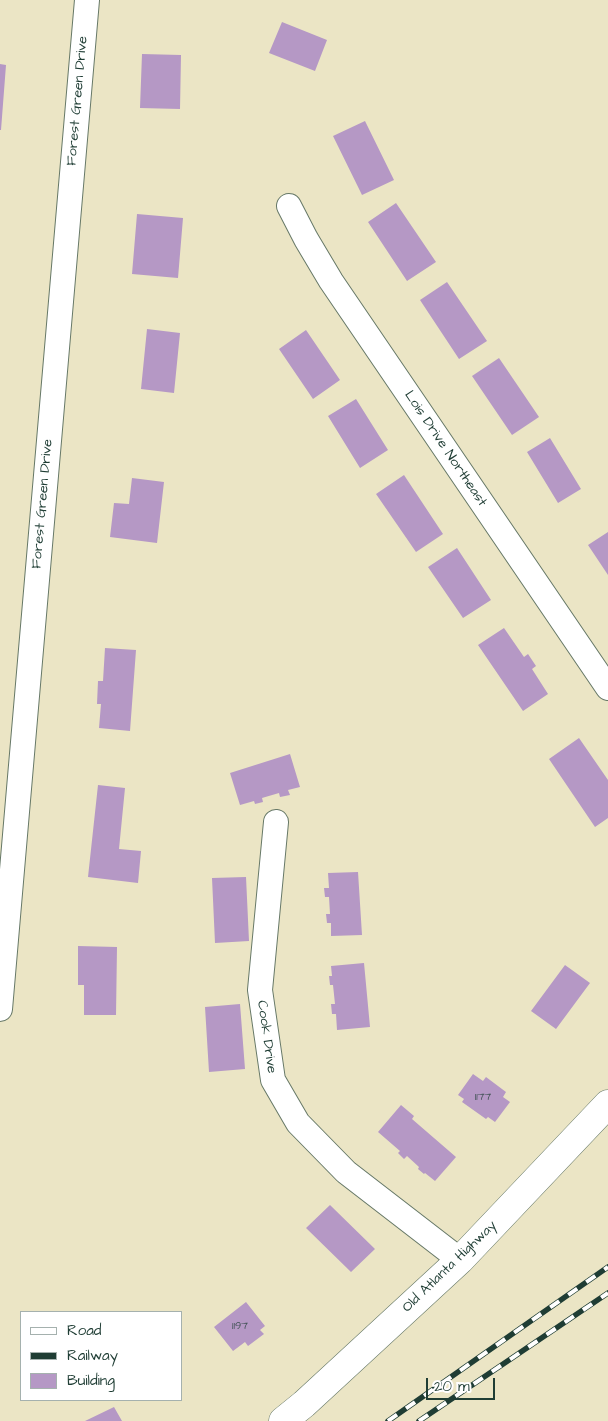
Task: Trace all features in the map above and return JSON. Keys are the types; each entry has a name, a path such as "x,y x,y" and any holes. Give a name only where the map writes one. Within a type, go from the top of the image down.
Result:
{"street":[{"name":"Forest Green Drive","path":"0,1009 87,0"},
{"name":"Lois Drive Northeast","path":"289,206 331,281 608,688"},
{"name":"Cook Drive","path":"276,822 260,990 273,1080 298,1123 346,1172 460,1260"},
{"name":"Old Atlanta Highway","path":"283,1421 304,1404 460,1260 608,1104"}],"building":[{"path":"282,22 327,40 315,71 269,53"},
{"path":"142,54 181,55 180,109 140,108"},
{"path":"0,64 6,65 1,130 0,130"},
{"path":"365,121 394,180 362,195 333,136"},
{"path":"396,203 436,262 407,281 368,222"},
{"path":"137,214 183,218 178,278 132,274"},
{"path":"447,282 487,341 459,359 420,300"},
{"path":"147,329 180,333 174,393 141,389"},
{"path":"306,330 340,380 313,399 279,349"},
{"path":"499,358 539,417 512,435 472,376"},
{"path":"356,399 388,450 360,468 328,416"},
{"path":"550,438 581,489 558,503 527,452"},
{"path":"404,475 443,534 416,552 376,494"},
{"path":"132,478 164,482 157,543 110,537 114,503 129,504"},
{"path":"608,532 608,575 588,545"},
{"path":"457,548 491,600 463,618 428,567"},
{"path":"504,628 524,657 528,654 536,666 532,669 548,694 523,711 478,645"},
{"path":"105,648 136,650 130,731 99,728 101,704 97,704 98,681 103,681"},
{"path":"579,738 608,780 608,818 595,827 549,759"},
{"path":"290,754 300,787 288,790 290,795 280,797 279,793 262,798 263,802 255,804 254,801 240,805 230,773"},
{"path":"98,785 125,788 119,849 141,851 138,883 88,877"},
{"path":"358,872 362,935 331,936 331,923 327,923 326,914 330,914 329,897 325,897 324,888 329,888 328,873"},
{"path":"246,877 249,941 215,943 212,878"},
{"path":"78,946 117,947 116,1015 84,1015 84,985 78,985"},
{"path":"364,963 370,1027 337,1030 336,1014 332,1014 331,1004 335,1004 333,985 330,985 329,976 332,976 331,966"},
{"path":"565,965 590,983 556,1029 531,1011"},
{"path":"240,1004 245,1069 209,1072 205,1007"},
{"path":"473,1074 483,1081 486,1077 506,1092 503,1097 510,1102 495,1122 488,1117 486,1119 462,1102 464,1099 458,1095"},
{"path":"401,1105 414,1116 412,1119 456,1157 435,1181 418,1169 419,1167 407,1156 404,1159 398,1153 400,1151 378,1132"},
{"path":"330,1205 375,1249 351,1272 306,1228"},
{"path":"246,1302 265,1326 260,1330 264,1334 248,1346 245,1342 233,1351 214,1327"},
{"path":"114,1407 122,1421 85,1421"}],"railway":[{"path":"388,1421 608,1267"},
{"path":"419,1421 608,1293"}]}
